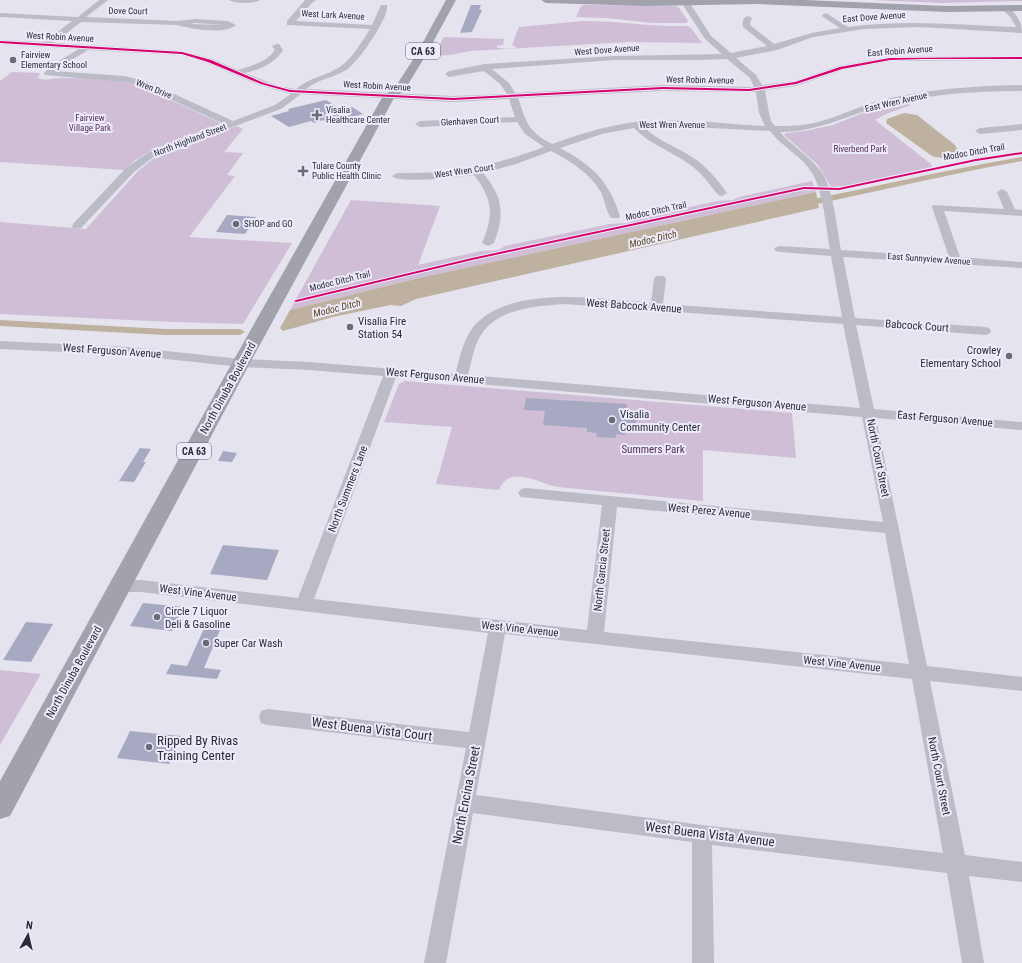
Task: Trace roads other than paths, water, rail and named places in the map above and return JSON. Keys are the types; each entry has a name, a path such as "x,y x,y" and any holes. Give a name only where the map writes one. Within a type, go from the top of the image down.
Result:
{"main road":[{"name":"North Dinuba Boulevard","path":"0,807 241,363 390,96 398,91 421,55 451,0"},
{"path":"546,0 600,2 758,1 947,9 1022,8"},
{"path":"825,0 945,5 1022,4"},
{"name":"North Dinuba Boulevard","path":"390,96 387,91 397,73"}],"street":[{"path":"46,45 104,0"},
{"path":"233,0 256,0"},
{"name":"West Lark Avenue","path":"312,0 308,2 290,23 374,27"},
{"name":"North Court Street","path":"686,1 706,35 751,74 760,89 764,113 772,129 817,172 825,192 892,528 956,864 973,963"},
{"name":"North Highland Street","path":"77,226 130,170 142,160 162,150 278,107 290,100 313,80 336,72 351,62 384,12 384,7"},
{"path":"1006,9 1014,17 1022,30"},
{"name":"Dove Court","path":"0,15 79,20 177,23 195,21 228,23 232,25 222,28 189,26 177,23"},
{"path":"826,15 845,28"},
{"path":"748,18 746,23 747,27 774,48"},
{"name":"East Dove Avenue","path":"730,56 774,48 812,35 845,28 883,25 919,25 1022,30"},
{"name":"West Robin Avenue","path":"0,42 168,52 191,55 269,87 299,92 453,99 663,88 725,90 760,89"},
{"path":"237,73 271,59 279,50 276,46"},
{"name":"Wren Drive","path":"87,47 48,73 143,82 232,124"},
{"name":"West Dove Avenue","path":"448,74 485,67 626,58 697,58 730,56"},
{"name":"East Robin Avenue","path":"760,89 796,83 841,68 890,59 1022,58"},
{"path":"485,67 505,84 528,132 539,141 575,160 596,176 608,195 615,216"},
{"name":"East Wren Avenue","path":"772,129 792,129 820,125 874,106 920,95 974,89 1022,88"},
{"name":"Glenhaven Court","path":"420,124 521,119"},
{"name":"West Wren Avenue","path":"552,148 597,132 636,125 677,123 772,129"},
{"path":"636,125 654,141 696,164 722,193"},
{"path":"980,130 1000,130 1022,127"},
{"name":"West Wren Court","path":"397,176 437,176 476,171 514,161 552,148"},
{"path":"476,171 493,194 497,211 495,228 488,243"},
{"path":"1002,192 1017,212"},
{"path":"956,261 938,207 1017,212"},
{"name":"East Sunnyview Avenue","path":"780,249 1022,265"},
{"path":"657,308 660,279"},
{"name":"West Babcock Avenue","path":"460,378 473,338 482,326 495,316 513,307 537,302 565,300 657,308 850,321"},
{"name":"Babcock Court","path":"850,321 985,331"},
{"name":"West Ferguson Avenue","path":"0,345 129,351 241,363 309,366 869,412"},
{"name":"North Summers Lane","path":"304,605 391,373"},
{"name":"East Ferguson Avenue","path":"869,412 1022,426"},
{"name":"West Perez Avenue","path":"526,493 892,528"},
{"name":"North Garcia Street","path":"595,637 610,502"},
{"name":"West Vine Avenue","path":"121,586 141,586 498,627 1022,684"},
{"name":"North Encina Street","path":"435,963 498,627"},
{"name":"West Buena Vista Court","path":"268,716 476,741"},
{"name":"West Buena Vista Avenue","path":"464,803 702,834 1022,872"},
{"path":"702,834 703,963"}],"water":[{"path":"904,113 917,115 955,145 959,152 952,156 946,157 932,156 886,123 887,119"},
{"path":"816,192 819,208 416,299 401,306 390,305 333,317 283,331 280,328 290,310 419,278"}],"waterway":[{"name":"Modoc Ditch","path":"802,204 877,189 961,169 1022,159"},
{"name":"Modoc Ditch","path":"0,323 165,332 240,332"}],"place":[{"name":"Fairview Elementary School","path":"13,60"},
{"name":"Visalia Healthcare Center","path":"317,115"},
{"name":"Tulare County Public Health Clinic","path":"303,171"},
{"name":"SHOP and GO","path":"236,224"},
{"name":"Visalia Fire Station 54","path":"350,327"},
{"name":"Crowley Elementary School","path":"1009,356"},
{"name":"Visalia Community Center","path":"612,420"},
{"name":"Circle 7 Liquor Deli & Gasoline","path":"157,617"},
{"name":"Super Car Wash","path":"206,643"},
{"name":"Ripped By Rivas Training Center","path":"149,747"}],"park label":[{"name":"Fairview Village Park","path":"90,124"},
{"name":"Riverbend Park","path":"860,149"},
{"name":"Summers Park","path":"653,449"}]}
